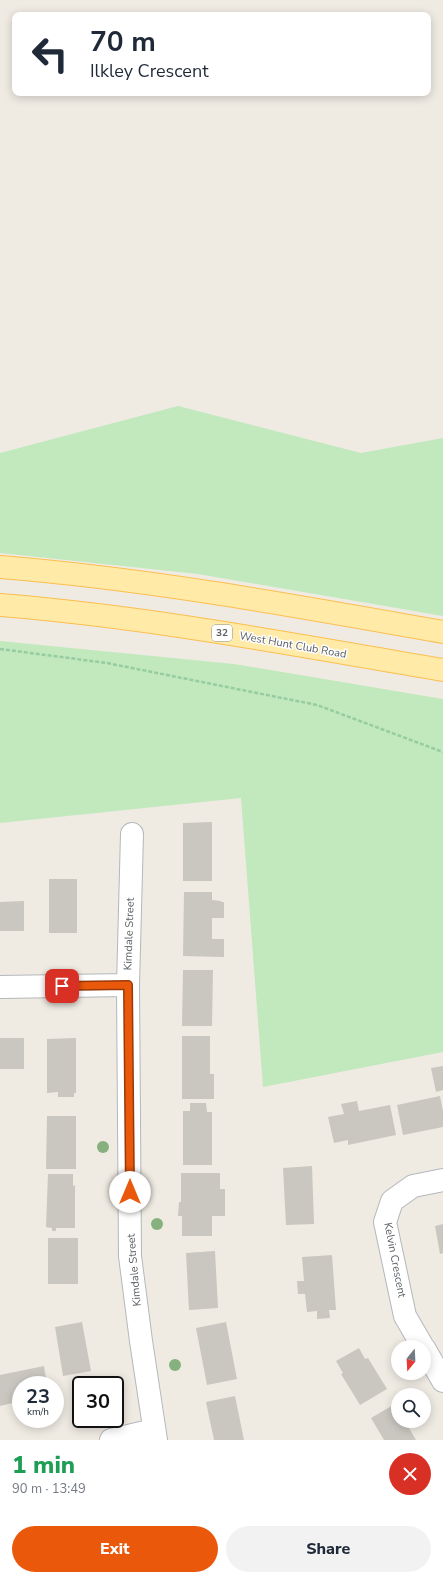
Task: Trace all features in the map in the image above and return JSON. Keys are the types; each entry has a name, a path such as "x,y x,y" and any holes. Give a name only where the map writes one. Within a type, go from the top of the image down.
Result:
{"main road":[{"path":"0,567 168,586 297,606 443,632"},
{"name":"West Hunt Club Road","path":"0,604 169,624 443,670"}],"street":[{"name":"Kimdale Street","path":"132,834 128,985 130,1256 155,1435"},
{"path":"0,987 128,985"},
{"name":"Kelvin Crescent","path":"419,1340 405,1316 385,1222 392,1201 413,1186 443,1180"},
{"name":"Kelvin Crescent","path":"431,1360 443,1381"},
{"path":"111,1440 155,1435"}],"path":[{"path":"0,649 107,663 317,705 443,752"}],"green space":[{"path":"178,406 361,453 443,438 443,616 198,574 0,553 0,453"},
{"path":"0,641 234,664 443,699 443,1052 263,1087 241,798 0,823"}],"building":[{"path":"212,822 212,881 183,881 183,823"},
{"path":"49,879 77,879 77,933 49,933"},
{"path":"184,892 212,892 212,900 224,902 224,918 212,918 212,939 224,939 224,957 183,956"},
{"path":"24,901 24,931 0,931 0,902"},
{"path":"183,970 213,970 212,1026 182,1026"},
{"path":"182,1036 210,1036 210,1074 214,1074 214,1099 182,1099"},
{"path":"0,1038 24,1038 24,1069 0,1069"},
{"path":"76,1038 76,1093 74,1093 74,1097 58,1097 58,1092 47,1093 47,1039"},
{"path":"443,1066 443,1090 436,1092 431,1068"},
{"path":"440,1096 443,1111 443,1127 403,1135 397,1105"},
{"path":"357,1101 359,1111 390,1105 396,1135 348,1145 348,1140 334,1143 328,1117 344,1114 341,1104"},
{"path":"190,1103 206,1103 207,1112 212,1112 212,1165 183,1165 183,1111 190,1111"},
{"path":"47,1116 76,1116 76,1169 46,1169"},
{"path":"312,1166 314,1224 286,1225 283,1168"},
{"path":"181,1173 220,1173 220,1189 225,1189 225,1216 212,1216 212,1236 182,1236 182,1216 178,1216 179,1202 181,1202"},
{"path":"48,1174 73,1174 73,1186 75,1185 75,1228 56,1228 56,1231 52,1231 52,1228 46,1227"},
{"path":"443,1224 443,1253 440,1254 435,1226"},
{"path":"48,1238 78,1238 78,1284 48,1284"},
{"path":"215,1251 218,1308 189,1310 186,1253"},
{"path":"332,1255 336,1310 329,1310 330,1318 317,1319 317,1311 307,1312 305,1294 298,1294 297,1281 304,1281 302,1257"},
{"path":"82,1322 91,1371 63,1376 55,1327"},
{"path":"226,1322 237,1379 207,1385 196,1328"},
{"path":"359,1348 365,1359 368,1358 387,1389 360,1405 341,1374 343,1373 336,1361"},
{"path":"44,1366 46,1376 12,1376 12,1403 0,1406 0,1375"},
{"path":"235,1396 244,1440 214,1440 206,1402"},
{"path":"391,1406 391,1428 409,1428 416,1440 384,1440 371,1418"}],"route":[{"path":"62,986 128,985 130,1192"}]}
